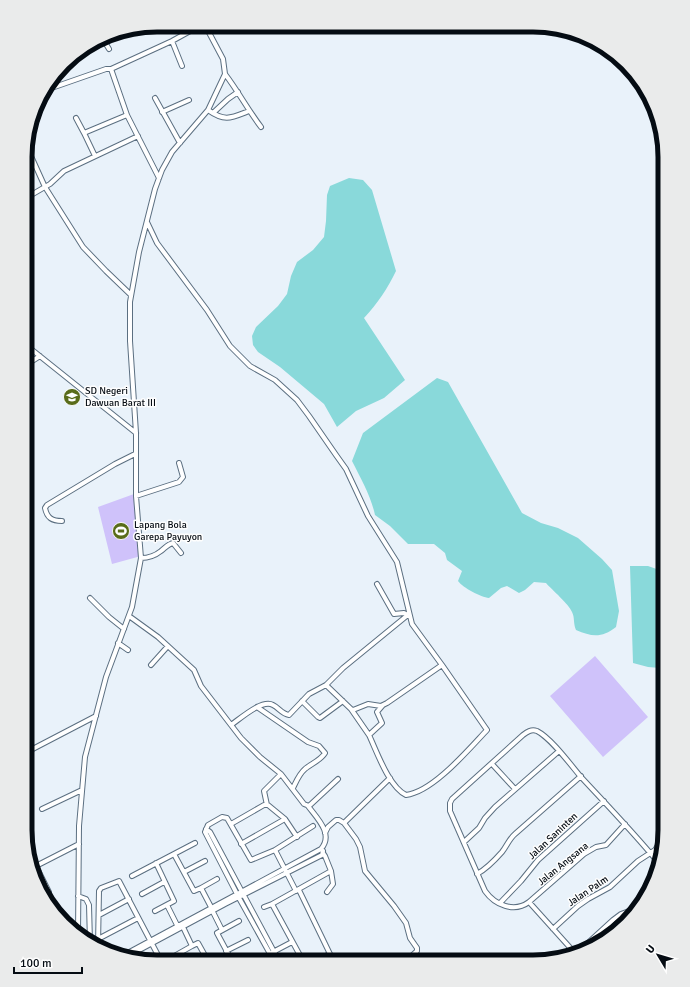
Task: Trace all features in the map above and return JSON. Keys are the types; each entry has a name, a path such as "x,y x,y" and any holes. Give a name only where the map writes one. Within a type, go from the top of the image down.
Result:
{"street":[{"path":"54,87 106,69 111,69 172,41 188,32"},
{"path":"209,32 223,59 226,74 261,127"},
{"path":"172,41 182,66"},
{"path":"106,44 109,49"},
{"path":"111,69 127,115 159,178"},
{"path":"78,926 84,757 106,677 129,616 139,577 141,558 136,496 136,433 130,324 131,294 146,222 159,178 167,160 208,110 226,74"},
{"path":"213,113 238,92"},
{"path":"155,98 180,143"},
{"path":"162,112 190,100"},
{"path":"208,110 227,119 249,111"},
{"path":"84,133 127,115"},
{"path":"76,118 95,156"},
{"path":"32,195 55,180 62,172 138,136"},
{"path":"32,158 45,187 83,247 131,294"},
{"path":"146,222 157,243 207,310 230,346 250,366 276,380 297,400 310,416 343,465 368,516 397,562 408,615 412,624 487,730 447,771 424,788 412,794 406,795 390,778 369,735 351,709 326,685"},
{"path":"32,350 136,433"},
{"path":"32,361 40,356"},
{"path":"62,521 51,520 45,508 135,454"},
{"path":"136,496 179,482 183,477 179,463"},
{"path":"141,558 148,558 161,552 170,543 172,543 181,553"},
{"path":"377,584 394,614 404,613 408,615"},
{"path":"90,598 109,617 124,629"},
{"path":"231,725 262,704 274,705 284,714 289,715 309,694 326,685 342,668 408,615"},
{"path":"129,616 168,646 194,670 201,686 246,744 281,774 303,803 308,806 322,822 325,833 322,851 240,895 177,925 134,953"},
{"path":"118,643 128,650"},
{"path":"152,665 168,646"},
{"path":"369,735 381,725 382,721 378,712 383,705 442,665"},
{"path":"302,701 320,718 343,701"},
{"path":"351,709 354,710 368,704 383,705"},
{"path":"257,707 308,742 319,746 325,753 305,769 292,788"},
{"path":"32,749 96,716"},
{"path":"571,949 529,902 523,906 512,908 489,896 482,885 450,811 452,799 523,735 532,730 540,733 559,751 655,858"},
{"path":"464,842 479,828 489,813 559,751"},
{"path":"492,764 515,789"},
{"path":"281,774 264,791 267,805 285,819 297,836"},
{"path":"477,874 490,865 515,834 581,776"},
{"path":"344,823 390,778"},
{"path":"308,806 338,779"},
{"path":"42,809 82,790"},
{"name":"Jalan Saninten","path":"500,903 538,860 604,801"},
{"path":"231,824 267,805"},
{"path":"271,955 246,904 206,834 206,829 210,824 222,817 227,818 251,860 275,850 313,826"},
{"path":"241,844 285,819"},
{"path":"325,833 328,827 336,820 339,820 344,823 356,839 360,847 365,871 394,906 406,924 410,938 417,948 417,951 413,955"},
{"name":"Jalan Angsana","path":"529,902 584,854 596,847 606,845 625,824"},
{"path":"132,876 194,843"},
{"path":"38,866 80,844"},
{"name":"Jalan Palm","path":"553,929 575,908 610,887 657,846"},
{"path":"275,850 285,871 298,890 330,954"},
{"path":"322,851 327,859 333,884 327,892"},
{"path":"174,854 194,891 217,879"},
{"path":"184,872 205,860"},
{"path":"155,911 174,901 156,864"},
{"path":"264,907 331,871"},
{"path":"98,939 99,894 101,888 119,881 157,955"},
{"path":"142,894 164,882"},
{"path":"201,888 222,930"},
{"path":"78,896 88,901 90,935"},
{"path":"99,915 129,899"},
{"path":"272,904 300,955"},
{"path":"167,905 177,925"},
{"path":"130,952 183,927 212,909"},
{"path":"590,941 616,917 628,911"},
{"path":"98,939 138,918"},
{"path":"228,955 217,933 239,921"},
{"path":"183,927 192,946"},
{"path":"258,927 275,955"},
{"path":"226,951 248,940"},
{"path":"273,952 292,942"},
{"path":"176,955 198,943 205,955"}],"shaded area":[{"name":"Lapang Bola Garepa Payuyon","path":"134,494 141,556 112,564 98,507"},
{"path":"595,656 648,717 603,757 550,696"}],"water":[{"path":"349,178 363,180 372,190 396,271 382,296 364,318 405,380 384,398 356,411 337,427 324,404 280,367 258,352 253,345 252,336 256,327 278,306 287,294 291,276 297,262 313,250 324,237 327,195 330,186"},
{"path":"437,378 448,382 522,513 541,523 558,528 578,538 612,570 619,611 616,627 611,631 601,635 592,635 576,630 573,614 570,609 546,583 534,582 519,593 507,586 501,588 489,598 477,594 458,581 462,571 447,560 445,553 434,544 408,544 390,526 375,515 368,494 352,461 363,433"},
{"path":"630,566 648,566 658,570 658,668 633,663"}],"place":[{"name":"SD Negeri Dawuan Barat III","path":"72,397"},
{"name":"Lapang Bola Garepa Payuyon","path":"121,531"}]}
